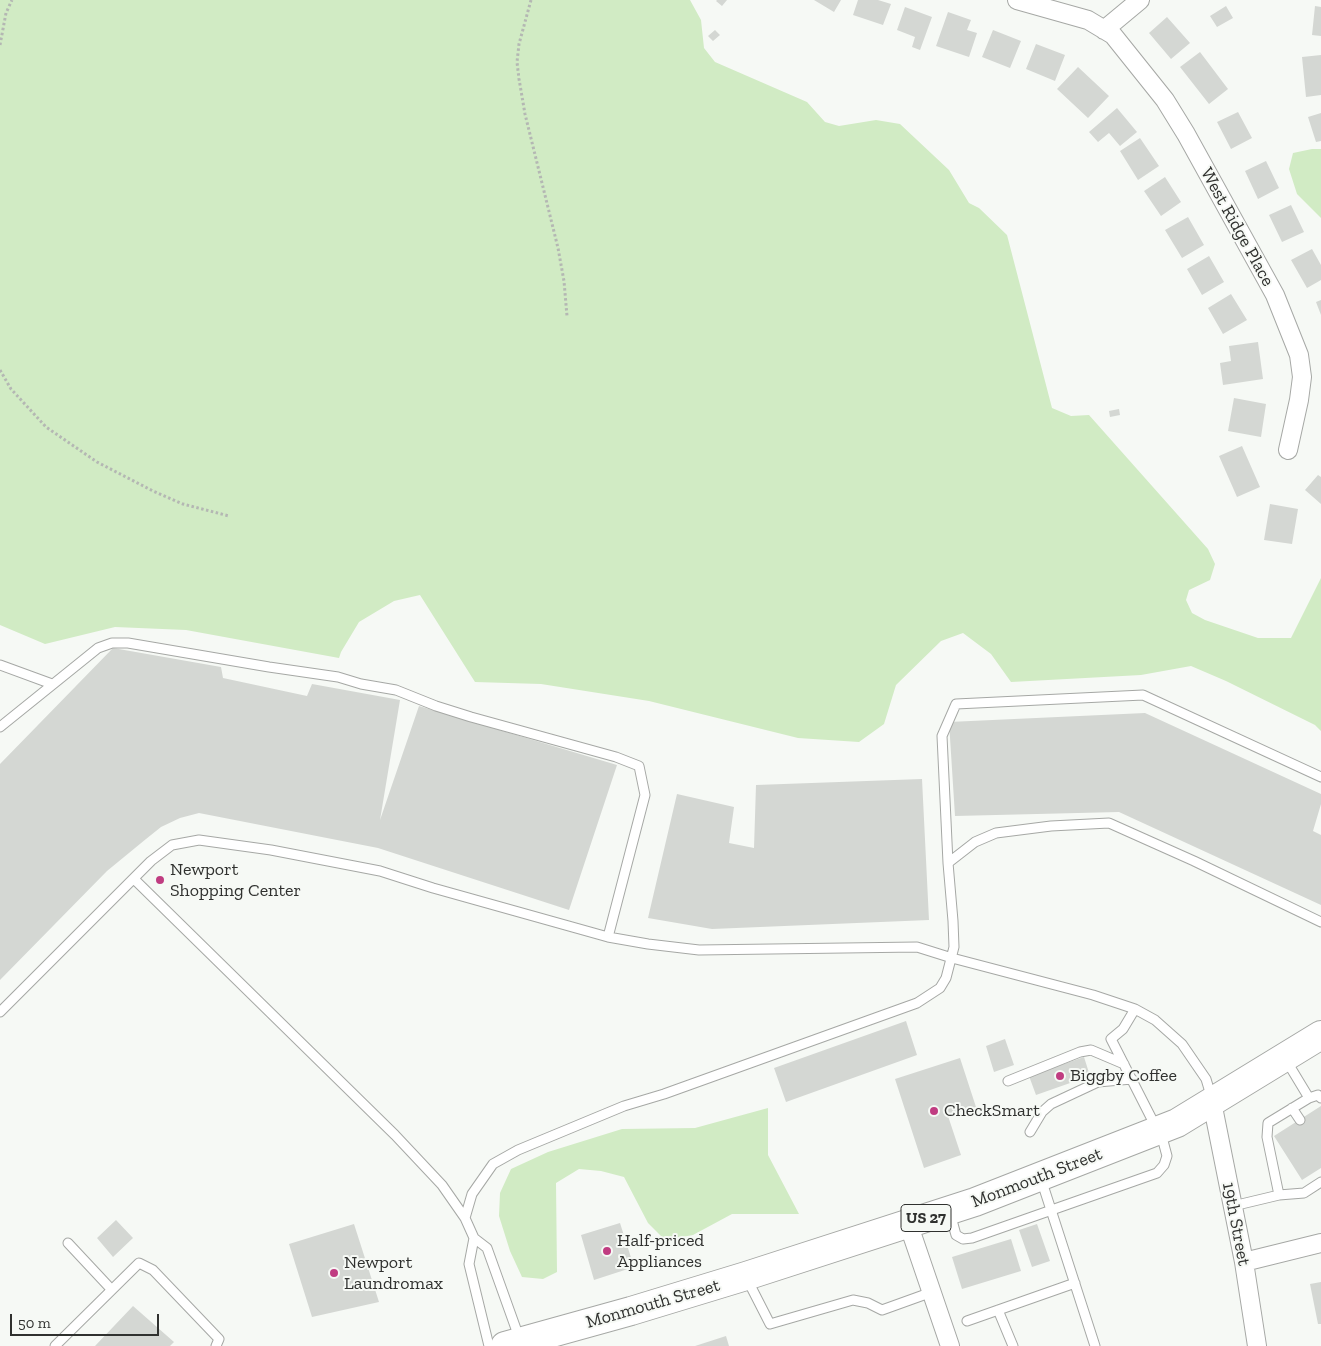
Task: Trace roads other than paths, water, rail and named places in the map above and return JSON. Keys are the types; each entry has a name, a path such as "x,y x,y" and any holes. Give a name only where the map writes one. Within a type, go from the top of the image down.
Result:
{"main road":[{"name":"Monmouth Street","path":"512,1343 631,1311 746,1276 908,1224 1040,1176 1177,1123 1321,1035"},
{"path":"567,1346 612,1332 631,1311"}],"street":[{"name":"West Ridge Place","path":"1017,0 1088,20 1113,35 1165,100 1186,134 1282,311 1299,355 1302,377 1288,450"},
{"path":"1104,30 1140,0"},
{"name":"19th Street","path":"1212,1102 1244,1262 1257,1346"},
{"path":"908,1224 950,1346"},
{"path":"1244,1262 1321,1243"}],"lane":[{"path":"0,727 98,648 112,643 134,644 269,667 338,676 360,684 396,690 445,709 616,757 640,766 645,795 608,937"},
{"path":"0,665 52,684"},
{"path":"465,1218 472,1194 493,1164 518,1150 624,1106 664,1094 917,1003 940,988 946,978 952,958 953,921 948,863 942,736 956,704 1143,695 1321,777"},
{"path":"948,863 975,842 996,833 1051,826 1110,823 1194,860 1321,922"},
{"path":"0,1012 152,861 172,845 199,840 271,850 380,870 433,888 608,937 699,950 917,947 1093,995 1135,1009 1156,1020 1182,1044 1206,1079 1212,1102"},
{"path":"134,879 395,1135 442,1185 465,1218 474,1238 487,1248 512,1343"},
{"path":"949,1210 956,1235 963,1239 972,1238 1157,1174 1164,1165 1166,1156 1163,1141 1111,1039 1123,1029 1135,1009"},
{"path":"1008,1081 1080,1052 1091,1050 1124,1064"},
{"path":"1285,1058 1309,1098"},
{"path":"1030,1132 1042,1112 1051,1104 1098,1082 1132,1080"},
{"path":"1279,1195 1266,1137 1268,1123 1309,1098 1318,1095 1321,1098"},
{"path":"1292,1108 1300,1120"},
{"path":"1040,1176 1095,1346"},
{"path":"1233,1206 1279,1195 1304,1193 1321,1182"},
{"path":"474,1238 469,1264 489,1346"},
{"path":"68,1243 111,1289"},
{"path":"55,1346 138,1263 153,1270 219,1339 216,1346"},
{"path":"746,1276 770,1324 853,1300 868,1303 882,1310 932,1292"},
{"path":"967,1321 1075,1283"},
{"path":"998,1310 1013,1346"}],"place":[{"name":"Newport Shopping Center","path":"160,880"},
{"name":"Biggby Coffee","path":"1060,1076"},
{"name":"CheckSmart","path":"934,1111"},
{"name":"Half-priced Appliances","path":"607,1251"},
{"name":"Newport Laundromax","path":"334,1273"}]}
